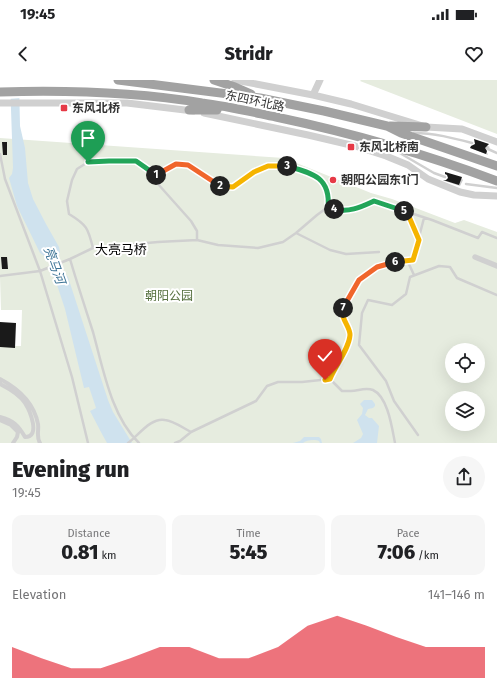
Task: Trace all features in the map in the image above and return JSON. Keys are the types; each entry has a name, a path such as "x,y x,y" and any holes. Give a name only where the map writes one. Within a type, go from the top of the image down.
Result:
{"highway":[{"name":"东四环北路","path":"118,80 260,98 324,111 387,126 401,133 497,166"},
{"path":"214,80 235,86 260,98"},
{"name":"东四环北路","path":"0,92 26,91 131,94 202,102 315,126 389,144 497,181"},
{"path":"189,110 240,110"},
{"path":"387,126 426,127"}],"street":[{"name":"东四环北路","path":"235,80 351,104 426,127 462,129 497,142"},
{"path":"313,95 320,80"},
{"name":"东四环北路","path":"3,103 127,103 189,110 308,134 355,146 408,165 428,179 460,192 474,195 497,196"},
{"path":"475,258 497,266"},
{"path":"0,417 12,420 25,438 32,435 34,430 33,423 26,403 10,389 0,384 0,379 12,385 28,400 36,414 38,440 40,443"},
{"path":"0,420 11,425 18,432 17,438 13,443"}],"lane":[{"path":"401,133 424,133 446,136 472,143"},
{"path":"389,144 400,153 445,177"},
{"path":"488,149 497,153"},
{"path":"0,154 5,179 40,271 72,377 88,443"},
{"path":"93,248 87,227 69,214 67,200 72,180 77,169 88,162 136,161 157,175 158,184 191,221 197,231 197,240"},
{"path":"157,175 176,164 188,165 220,186 233,187 254,172 268,166 286,165 309,172 324,183 329,196 328,208"},
{"path":"466,184 497,188"},
{"path":"0,276 40,271 93,248 197,240 218,245 258,248 283,242 328,208 342,211 357,208 374,201 432,220 478,238 482,232 497,238"},
{"path":"407,212 419,240"},
{"path":"330,379 349,343 350,333 342,313 344,306 359,280 377,267 395,262 408,262 413,260 424,218"},
{"path":"296,233 330,250 346,254 379,252"},
{"path":"70,259 93,332 102,370 116,410 134,439 139,443"},
{"path":"408,262 414,275"},
{"path":"418,435 394,401 386,381 359,346 362,313 368,300 392,305 406,294 410,277 439,266 450,267 457,278 497,295"},
{"path":"175,443 191,432 256,401 267,386 278,382 302,382 330,379"},
{"path":"330,379 342,391 362,389 372,390 382,398 392,427 395,443"},
{"path":"128,443 150,424 159,420 165,420 191,432"}],"green space":[{"path":"497,80 497,134 360,81"},
{"name":"朝阳公园","path":"0,138 284,158 371,193 392,199 455,223 464,220 497,232 497,443 0,443 0,346 21,346 22,310 1,310"}],"water":[{"name":"亮马河","path":"10,80 19,80 20,126 25,148 28,183 33,199 59,247 60,252 58,257 62,270 68,277 108,400 113,412 132,443 107,443 90,411 96,408 89,387 84,388 65,309 57,285 56,273 51,261 40,253 17,206 9,178 12,174 13,168"},
{"path":"364,400 372,400 375,404 373,408 368,409 365,415 372,418 379,426 377,443 353,443 361,438 363,434 357,420 362,414 363,408 360,404"},
{"path":"304,437 319,437 322,443 317,440 313,440 303,443 293,443 300,441"}],"pier":[{"path":"8,80 21,80 21,98 8,99"}],"building":[{"path":"474,139 489,144 485,148 487,151 486,154 470,148 475,144"},
{"path":"2,142 7,142 7,155 3,155"},
{"path":"445,172 462,177 459,185 443,180 448,178"},
{"path":"1,257 7,257 8,269 2,269"},
{"path":"0,322 16,323 15,348 0,347"}],"place":[{"name":"东风北桥","path":"64,108"},
{"name":"东风北桥南","path":"351,147"},
{"name":"朝阳公园东1门","path":"333,180"}],"district":[{"name":"大亮马桥","path":"121,249"}],"route":[{"path":"88,162 136,161 157,175 176,164 188,165 220,186 233,187 254,172 268,166 286,165 309,172 324,183 329,196 328,208 342,211 357,208 374,201 407,212 419,240 415,256 413,260 408,262 395,262 377,267 359,280 344,306 342,313 343,319 350,333 349,343 330,379 325,380"}]}
